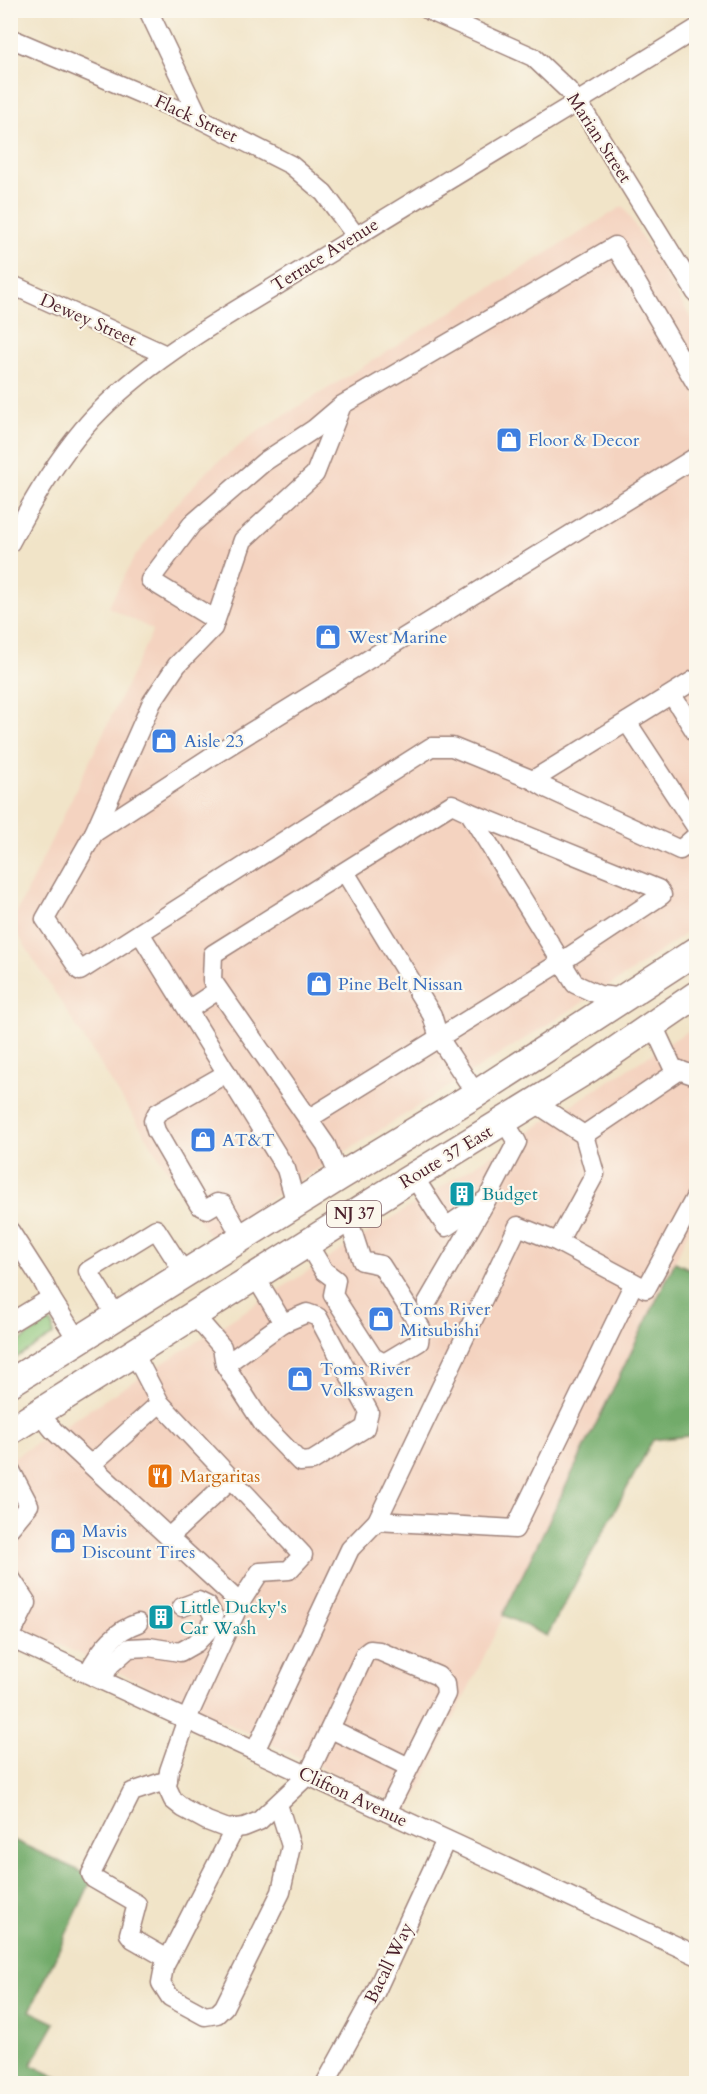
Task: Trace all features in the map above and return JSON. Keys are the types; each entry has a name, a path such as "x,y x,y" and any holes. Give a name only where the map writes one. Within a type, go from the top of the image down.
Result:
{"highway":[{"name":"NJ 37","path":"10,1383 476,1094 626,999 696,951"},
{"name":"Route 37 East","path":"10,1431 590,1068 696,995"}],"street":[{"path":"148,10 200,119"},
{"name":"Marian Street","path":"428,10 533,57 554,75 578,102 696,293"},
{"name":"Terrace Avenue","path":"10,543 30,505 92,420 120,392 166,355 696,28"},
{"name":"Flack Street","path":"10,38 200,119 291,165 324,194 356,236"},
{"path":"215,620 150,580 192,524 264,462 314,429 342,405 615,246 696,384"},
{"name":"Dewey Street","path":"10,284 166,355"},
{"path":"342,405 315,474 243,540 213,628 177,665 152,702 94,833 45,919 80,971 431,747 452,747 533,780 680,850 696,836"},
{"path":"94,833 209,758 696,457"},
{"path":"533,780 696,679"},
{"path":"672,695 696,733"},
{"path":"627,722 696,827"},
{"path":"308,1119 561,962 662,895 658,889 452,804 213,954 212,980 218,990 326,1145 339,1177"},
{"path":"469,812 575,984 599,995 626,999"},
{"path":"345,873 432,1015 439,1038 476,1094"},
{"path":"140,933 286,1169 296,1204"},
{"path":"188,1010 218,990"},
{"path":"653,1025 673,1068 688,1073"},
{"path":"227,1073 157,1113 153,1121 156,1131 200,1205 207,1209 217,1203 223,1204 242,1238"},
{"path":"584,1135 688,1073"},
{"path":"534,1102 584,1135 595,1174 558,1242"},
{"path":"427,1303 517,1142 504,1121"},
{"path":"414,1177 459,1246"},
{"path":"255,1751 350,1549 377,1521 518,1226 558,1242 646,1289 696,1196"},
{"path":"446,1227 487,1199"},
{"path":"348,1218 362,1261"},
{"path":"117,1317 88,1271 156,1230 185,1274"},
{"path":"10,1231 45,1284 51,1298 78,1341"},
{"path":"307,1243 324,1270 336,1280"},
{"path":"362,1261 381,1264 421,1328 419,1342 384,1363 373,1357 333,1295 336,1280 362,1261"},
{"path":"255,1276 283,1323"},
{"path":"377,1521 515,1529 634,1283"},
{"path":"10,1323 51,1298"},
{"path":"194,1315 222,1347 225,1365 263,1424 300,1461 312,1461 365,1428 369,1412 318,1317 307,1313 283,1323 225,1365"},
{"path":"134,1353 160,1403 303,1555 289,1570 260,1572 240,1603 188,1719 169,1771 167,1787 172,1800 207,1821 228,1828 244,1827 259,1821 308,1775 365,1654 370,1650 379,1651 438,1676 445,1684 446,1694 387,1812"},
{"path":"92,1464 160,1403"},
{"path":"39,1413 54,1431 240,1603"},
{"path":"10,1469 29,1505 10,1528"},
{"path":"169,1537 231,1479"},
{"path":"10,1577 27,1603 10,1637"},
{"path":"95,1677 129,1648 149,1647 180,1652 196,1643 210,1628 214,1617 208,1606 198,1601 182,1607"},
{"path":"95,1677 94,1660 124,1627 138,1623"},
{"name":"Clifton Avenue","path":"10,1637 696,1955"},
{"path":"331,1729 409,1767"},
{"path":"168,1780 132,1792 91,1874 94,1879 137,1904 129,1934 133,1939 168,1959"},
{"path":"235,1828 164,1967 161,1983 170,1997 205,2016 217,2014 224,2007 281,1892 291,1846 278,1804"},
{"name":"Bacall Way","path":"325,2084 380,1983 446,1840"}],"shaded area":[{"path":"623,206 696,326 696,926 631,972 210,1237 11,924 153,630 108,607 134,558 168,513 208,470 254,434"},
{"path":"696,1026 696,1213 675,1262 410,1809 11,1622 11,1459"}],"green space":[{"path":"675,1262 696,1272 696,1435 653,1440 547,1636 503,1615"},
{"path":"49,1322 53,1324 53,1335 11,1361 11,1347"},
{"path":"11,1839 93,1877 30,2011 55,2023 31,2065 69,2083 11,2084"}],"place":[{"name":"Floor & Decor","path":"509,440"},
{"name":"West Marine","path":"328,637"},
{"name":"Aisle 23","path":"164,741"},
{"name":"Pine Belt Nissan","path":"319,984"},
{"name":"AT&T","path":"203,1140"},
{"name":"Budget","path":"462,1194"},
{"name":"Toms River Mitsubishi","path":"381,1319"},
{"name":"Toms River Volkswagen","path":"300,1379"},
{"name":"Margaritas","path":"160,1476"},
{"name":"Mavis Discount Tires","path":"63,1541"},
{"name":"Little Ducky's Car Wash","path":"161,1617"}]}
